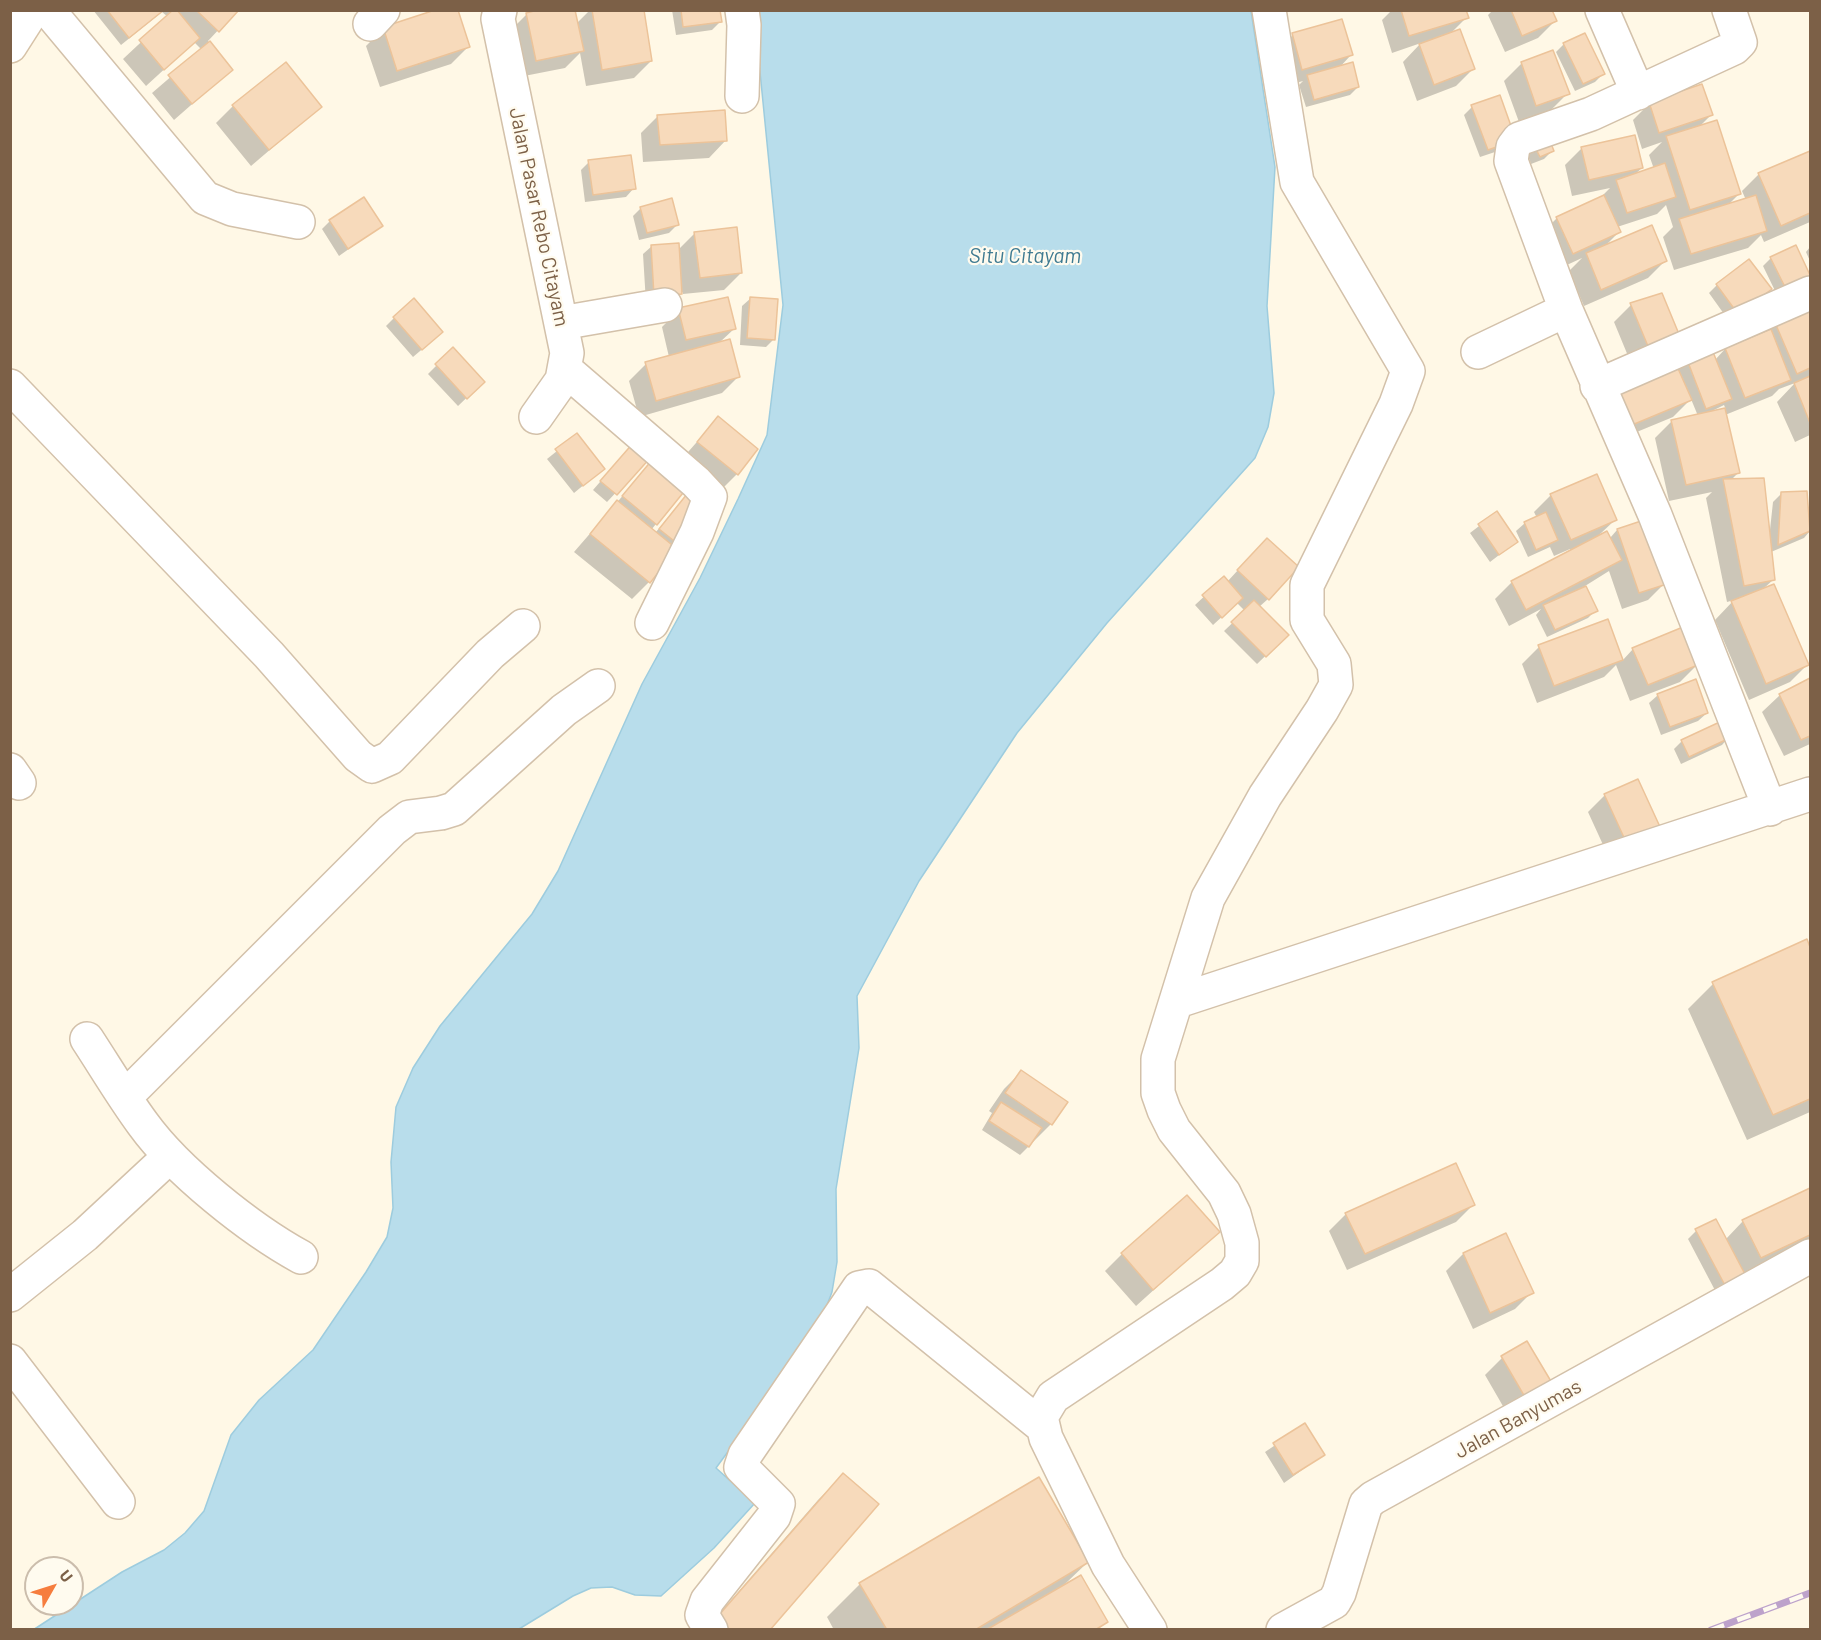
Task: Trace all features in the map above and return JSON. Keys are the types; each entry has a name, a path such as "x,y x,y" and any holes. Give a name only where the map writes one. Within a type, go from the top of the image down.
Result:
{"street":[{"path":"10,46 33,10"},
{"path":"48,10 205,198 232,209 298,222"},
{"path":"742,10 744,25 742,96"},
{"path":"1150,1629 1108,1565 1043,1427 1041,1417 1053,1397 1222,1284 1242,1262 1242,1243 1234,1214 1224,1193 1174,1130 1158,1093 1158,1059 1178,1001 1208,898 1265,796 1336,685 1334,664 1307,620 1307,585 1396,404 1408,371 1297,182 1269,10"},
{"path":"1602,10 1638,93"},
{"path":"1729,10 1739,36 1738,45 1638,93 1550,130 1524,136 1513,147 1513,169 1566,310 1597,386 1655,515 1770,809"},
{"name":"Jalan Pasar Rebo Citayam","path":"492,13 561,323 567,353 566,370"},
{"path":"1597,386 1810,293"},
{"path":"561,323 665,305"},
{"path":"1478,352 1566,310"},
{"path":"536,417 566,370 696,482 710,497 697,532 652,622"},
{"path":"10,386 269,655 358,756 372,766 390,758 490,654 523,626"},
{"path":"125,1097 392,830 409,817 454,809 564,710 598,686"},
{"path":"1178,1001 1770,809 1810,794"},
{"path":"87,1039 144,1126 170,1156 266,1238 301,1257"},
{"path":"10,1294 85,1235 170,1156"},
{"name":"Jalan Banyumas","path":"1283,1629 1334,1602 1339,1593 1366,1504 1373,1498 1810,1256"},
{"path":"711,1629 702,1615 707,1601 774,1516 778,1504 741,1467 745,1455 860,1288 868,1286 1043,1427"},
{"path":"10,1360 118,1502"}],"water":[{"name":"Situ Citayam","path":"754,11 1251,11 1275,167 1267,306 1274,393 1268,427 1255,458 1107,623 1017,733 919,881 857,996 859,1048 836,1189 837,1262 832,1292 818,1329 716,1468 755,1503 714,1548 661,1596 635,1595 612,1587 591,1588 573,1596 519,1629 33,1630 54,1616 84,1616 84,1597 122,1572 164,1550 185,1533 204,1511 231,1435 259,1400 313,1350 387,1237 393,1208 391,1162 396,1107 413,1068 440,1026 532,914 558,871 642,684 700,578 767,435 783,305"}],"building":[{"path":"107,10 164,10 129,38"},
{"path":"173,10 177,10 200,38 164,70 139,40"},
{"path":"196,10 239,10 219,32"},
{"path":"435,10 458,10 470,47 397,71 383,27"},
{"path":"538,10 575,10 584,51 536,61 526,13"},
{"path":"592,10 644,10 652,61 602,70"},
{"path":"681,10 720,10 722,22 683,27"},
{"path":"1401,10 1466,10 1469,18 1409,36"},
{"path":"1511,10 1552,10 1557,21 1522,36"},
{"path":"1342,19 1353,55 1302,70 1292,33"},
{"path":"1460,29 1475,69 1434,85 1419,44"},
{"path":"1585,33 1605,74 1583,84 1563,43"},
{"path":"210,41 233,70 192,104 168,75"},
{"path":"1553,50 1570,94 1536,106 1521,62"},
{"path":"286,62 322,107 269,150 232,105"},
{"path":"1353,62 1359,87 1314,100 1307,75"},
{"path":"1702,84 1713,115 1659,133 1649,102"},
{"path":"1500,95 1516,140 1488,150 1471,105"},
{"path":"725,110 727,141 660,145 657,115"},
{"path":"1717,120 1741,194 1690,210 1666,136"},
{"path":"1635,135 1643,168 1589,180 1581,147"},
{"path":"1550,141 1554,151 1540,157 1535,147"},
{"path":"1810,151 1810,213 1781,226 1758,173"},
{"path":"631,155 636,189 593,195 588,160"},
{"path":"1665,163 1676,197 1627,213 1616,180"},
{"path":"1604,195 1621,232 1573,254 1556,217"},
{"path":"1756,195 1767,231 1691,254 1679,219"},
{"path":"364,197 383,226 348,249 329,220"},
{"path":"672,198 679,225 647,233 640,207"},
{"path":"1652,225 1667,261 1601,290 1586,253"},
{"path":"737,227 742,273 700,278 694,232"},
{"path":"679,243 682,294 654,296 651,245"},
{"path":"1796,245 1810,275 1810,281 1787,291 1770,257"},
{"path":"1749,259 1772,289 1738,314 1716,284"},
{"path":"1662,293 1681,339 1650,351 1630,303"},
{"path":"728,297 736,329 686,340 678,308"},
{"path":"750,297 778,299 775,340 747,338"},
{"path":"414,298 443,332 422,350 393,317"},
{"path":"1810,306 1810,368 1797,374 1773,318"},
{"path":"1771,329 1791,380 1745,398 1725,348"},
{"path":"730,339 740,377 656,401 645,362"},
{"path":"453,347 485,382 467,399 435,364"},
{"path":"1711,347 1732,399 1706,409 1686,357"},
{"path":"1676,364 1692,400 1632,425 1617,389"},
{"path":"1810,376 1810,423 1794,383"},
{"path":"1725,408 1740,473 1686,485 1671,420"},
{"path":"718,416 758,449 738,475 697,442"},
{"path":"577,433 605,469 583,486 555,449"},
{"path":"634,442 651,457 617,495 600,481"},
{"path":"652,460 687,488 657,525 622,496"},
{"path":"1597,474 1617,520 1571,540 1550,494"},
{"path":"1764,478 1775,580 1744,586 1723,479"},
{"path":"1807,491 1810,531 1778,545 1781,492"},
{"path":"687,494 705,509 678,544 659,529"},
{"path":"617,500 677,549 650,583 590,534"},
{"path":"1497,511 1518,542 1499,555 1478,524"},
{"path":"1546,512 1558,540 1536,550 1524,522"},
{"path":"1644,520 1667,584 1639,593 1617,529"},
{"path":"1607,531 1622,560 1526,610 1511,581"},
{"path":"1267,538 1299,567 1269,600 1237,570"},
{"path":"1224,576 1243,598 1222,618 1202,595"},
{"path":"1774,584 1809,665 1766,684 1731,601"},
{"path":"1586,586 1598,611 1555,630 1543,605"},
{"path":"1254,600 1289,635 1266,657 1231,622"},
{"path":"1608,619 1623,660 1554,686 1538,645"},
{"path":"1683,627 1698,665 1648,685 1632,648"},
{"path":"1810,678 1810,736 1801,740 1779,694"},
{"path":"1696,679 1708,713 1670,727 1657,694"},
{"path":"1724,720 1732,737 1689,757 1681,740"},
{"path":"1638,779 1661,829 1627,844 1604,794"},
{"path":"1807,939 1810,947 1810,1099 1773,1115 1712,982"},
{"path":"1021,1070 1068,1102 1052,1125 1005,1093"},
{"path":"1001,1102 1042,1128 1029,1147 989,1121"},
{"path":"1456,1163 1475,1205 1365,1254 1345,1213"},
{"path":"1810,1188 1810,1235 1761,1258 1742,1220"},
{"path":"1187,1195 1220,1232 1153,1290 1121,1253"},
{"path":"1716,1219 1747,1278 1727,1289 1695,1229"},
{"path":"1506,1233 1534,1293 1490,1313 1463,1253"},
{"path":"1527,1341 1555,1388 1529,1404 1501,1356"},
{"path":"1305,1423 1325,1455 1293,1475 1273,1443"},
{"path":"843,1473 879,1504 770,1630 720,1630 712,1623"},
{"path":"1039,1477 1089,1562 975,1630 887,1630 859,1583"},
{"path":"1081,1575 1108,1622 1095,1630 986,1630"}],"railway":[{"path":"1711,1630 1810,1593"}]}
